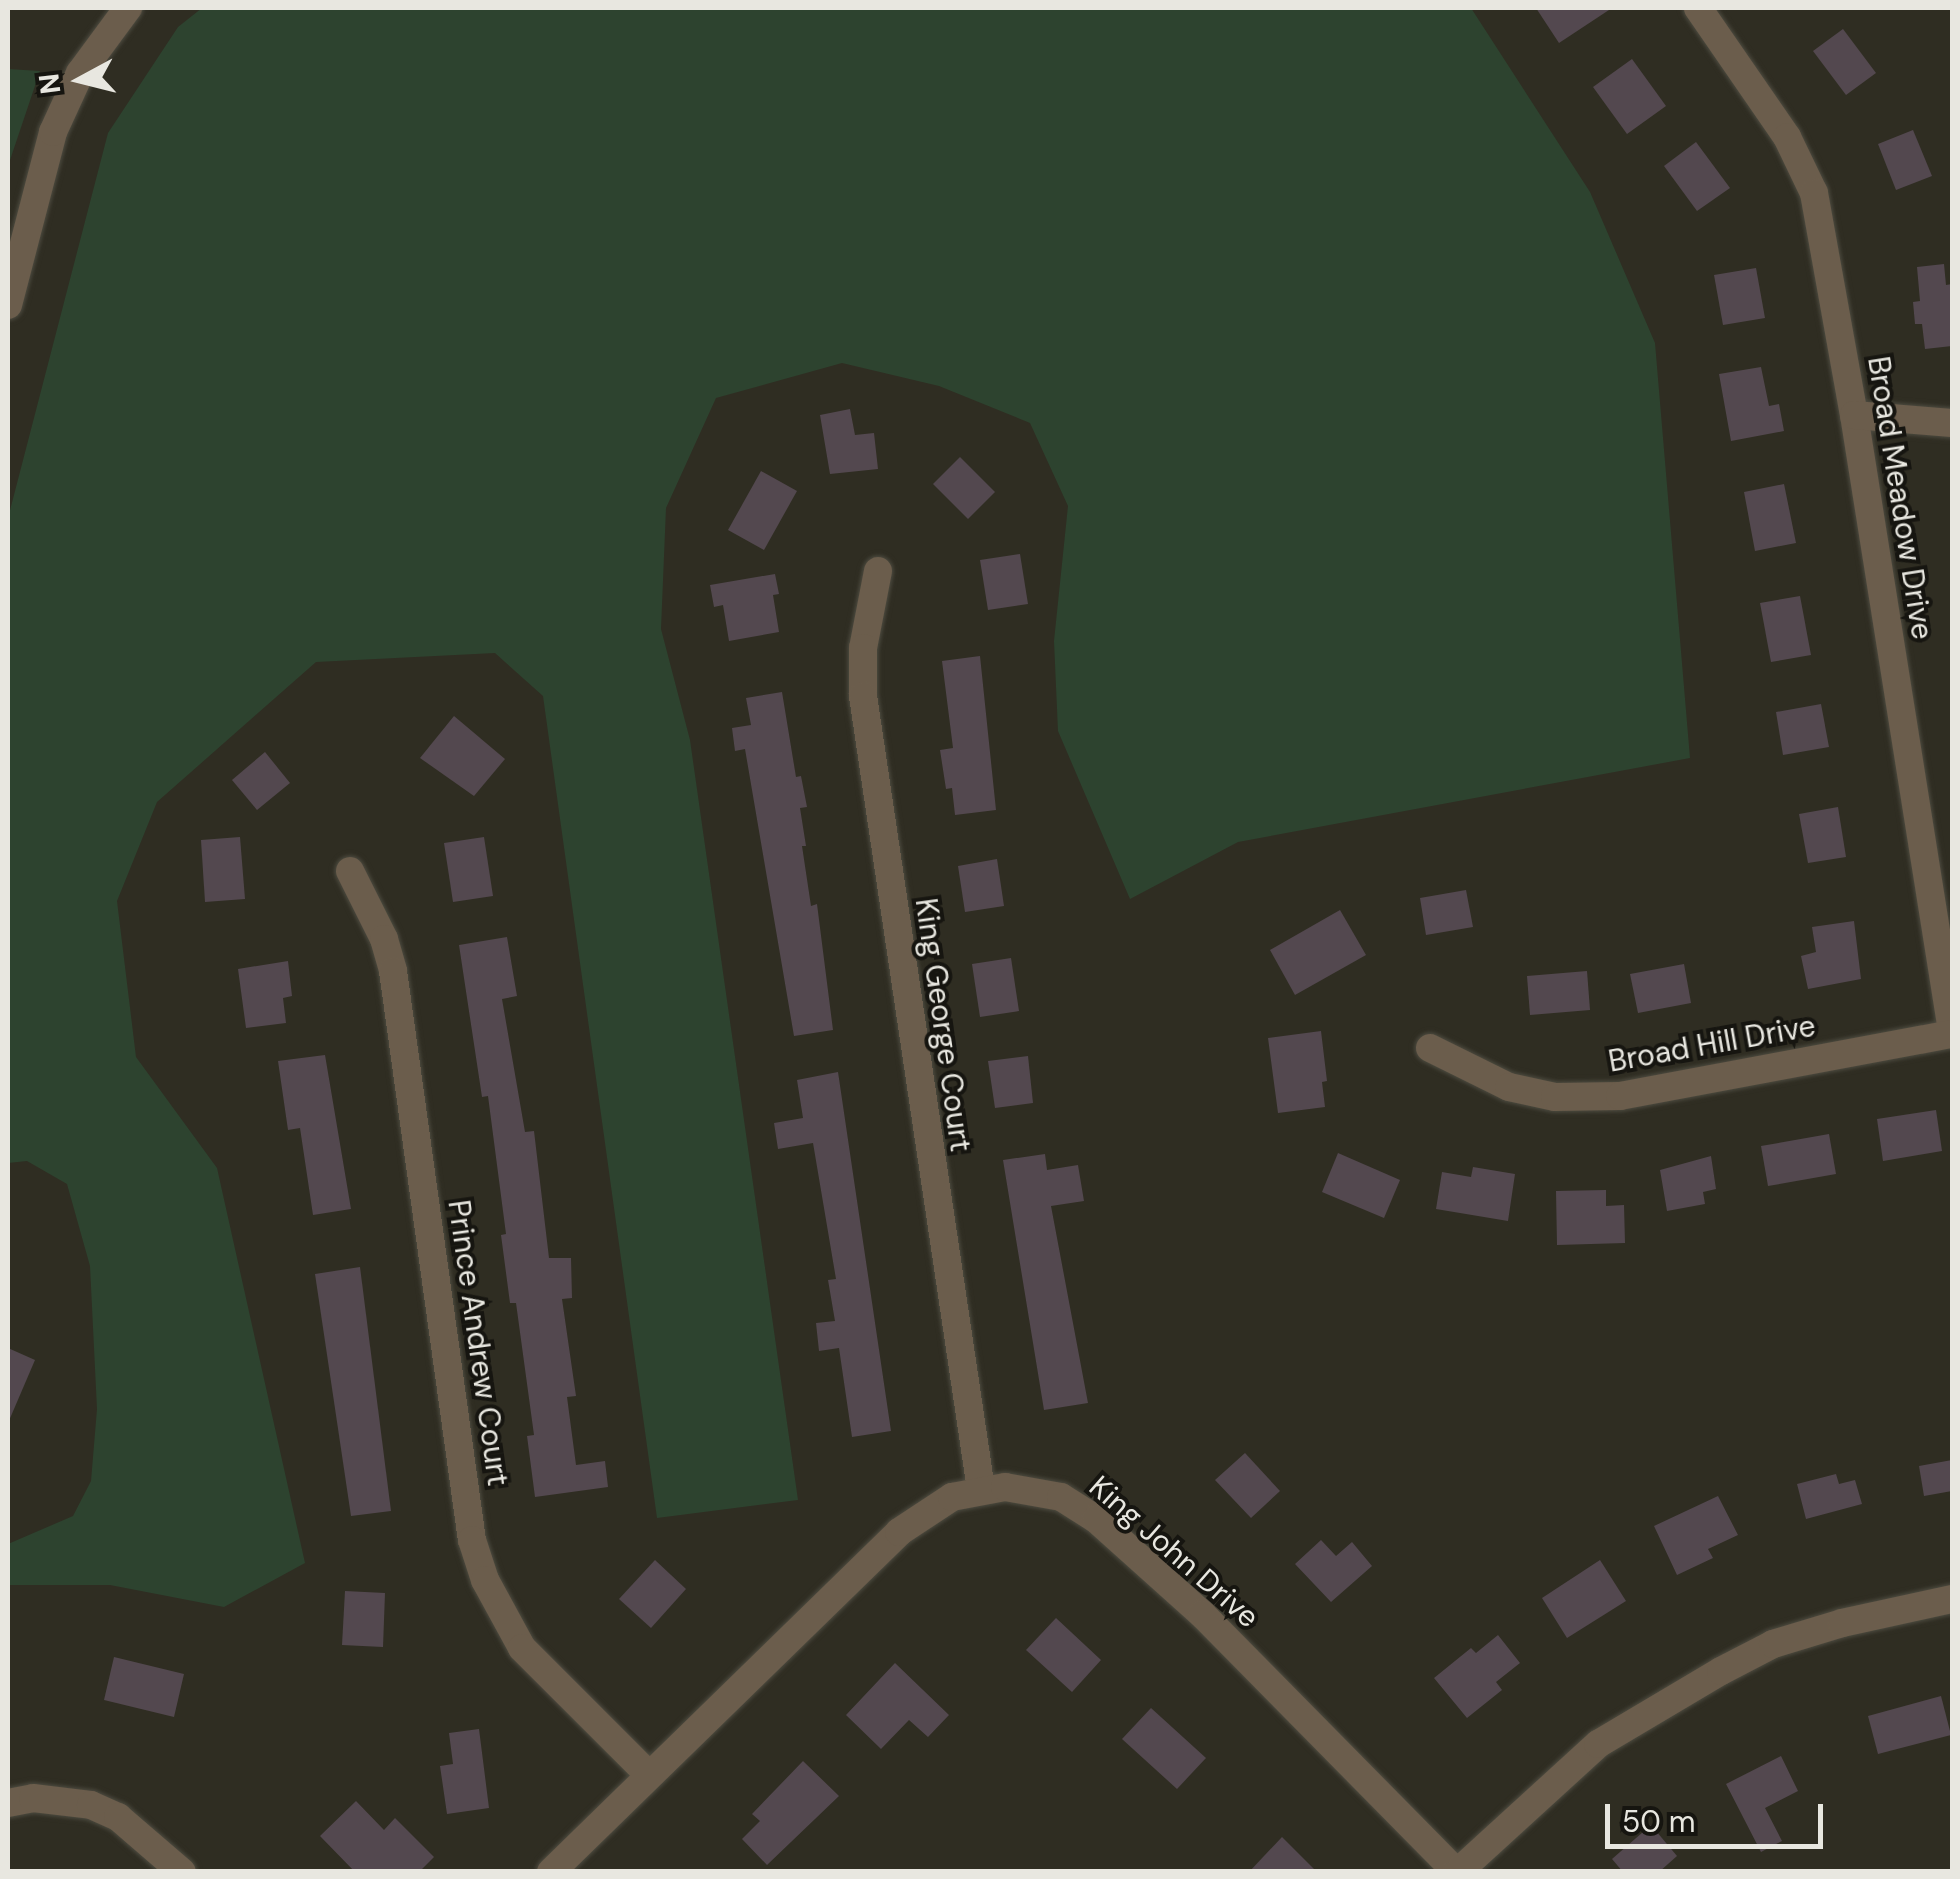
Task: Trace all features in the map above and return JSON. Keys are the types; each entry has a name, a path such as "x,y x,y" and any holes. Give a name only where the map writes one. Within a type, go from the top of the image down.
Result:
{"street":[{"path":"8,305 53,132 80,73 128,8"},
{"name":"Broad Meadow Drive","path":"1698,8 1805,168 1821,222 1952,1033"},
{"path":"1854,415 1952,423"},
{"name":"King George Court","path":"878,571 863,648 863,696 980,1490"},
{"name":"Prince Andrew Court","path":"350,871 384,940 393,972 472,1540 505,1622 522,1648 646,1773"},
{"name":"Broad Hill Drive","path":"1430,1048 1509,1088 1555,1097 1620,1096 1952,1033"},
{"name":"King John Drive","path":"550,1872 646,1773 898,1532 952,1497 980,1490 1034,1489 1062,1497 1096,1519 1202,1614 1457,1872"},
{"path":"1457,1872 1598,1744 1721,1670 1774,1644 1825,1628 1952,1598"},
{"path":"8,1803 32,1798 92,1805 118,1817 182,1872"}],"green space":[{"path":"202,8 1471,8 1590,192 1655,343 1690,758 1238,842 1130,899 1058,731 1054,641 1068,506 1030,423 939,386 842,363 716,398 666,508 661,629 690,740 798,1500 657,1518 543,696 495,653 316,662 157,802 117,901 136,1057 217,1168 305,1563 224,1607 110,1585 8,1585 8,1544 73,1516 91,1481 97,1409 90,1266 67,1184 27,1161 8,1163 8,518 108,133 178,27"},
{"path":"8,69 40,71 8,166"}],"building":[{"path":"1536,8 1612,8 1559,43"},
{"path":"1843,29 1876,73 1846,95 1813,51"},
{"path":"1632,59 1666,106 1627,134 1593,87"},
{"path":"1913,130 1932,176 1896,190 1878,144"},
{"path":"1696,142 1730,188 1697,211 1664,166"},
{"path":"1944,264 1946,285 1952,284 1952,346 1925,349 1922,324 1915,324 1913,302 1920,301 1917,267"},
{"path":"1756,268 1765,318 1723,325 1714,275"},
{"path":"1761,367 1769,406 1779,404 1784,431 1731,441 1719,374"},
{"path":"850,409 855,435 874,433 878,469 830,474 820,415"},
{"path":"960,457 995,492 968,519 933,484"},
{"path":"761,471 797,491 764,550 728,530"},
{"path":"1784,484 1796,543 1755,551 1744,492"},
{"path":"1020,554 1028,604 988,610 980,560"},
{"path":"775,574 779,594 773,595 779,632 729,641 723,605 714,607 710,585"},
{"path":"1800,596 1811,655 1771,662 1760,603"},
{"path":"980,656 996,810 955,815 952,788 946,789 940,750 953,748 942,661"},
{"path":"782,692 796,777 801,776 807,807 800,808 806,846 802,846 811,906 817,904 833,1030 794,1036 745,749 735,751 732,728 751,725 746,698"},
{"path":"1821,704 1829,747 1783,755 1776,712"},
{"path":"454,716 505,759 474,796 420,758"},
{"path":"265,752 290,783 257,810 232,780"},
{"path":"1838,807 1846,857 1808,863 1799,814"},
{"path":"240,837 245,899 205,902 201,840"},
{"path":"484,837 493,896 453,902 444,843"},
{"path":"997,859 1004,906 965,912 958,866"},
{"path":"1466,890 1473,927 1426,935 1420,898"},
{"path":"1340,910 1366,955 1295,995 1270,950"},
{"path":"1854,921 1861,979 1808,989 1801,956 1816,952 1812,927"},
{"path":"507,937 517,996 502,999 525,1132 534,1131 549,1258 571,1258 572,1298 562,1299 576,1396 567,1397 576,1465 605,1461 608,1487 535,1497 527,1436 534,1435 516,1303 510,1303 501,1235 506,1234 488,1096 482,1097 459,945"},
{"path":"1011,958 1019,1011 980,1017 972,964"},
{"path":"288,961 292,996 283,998 286,1023 246,1028 238,969"},
{"path":"1684,964 1691,1003 1638,1013 1630,974"},
{"path":"1587,971 1590,1010 1530,1015 1527,976"},
{"path":"1321,1031 1327,1081 1322,1082 1325,1107 1278,1113 1268,1038"},
{"path":"325,1055 351,1209 313,1215 300,1128 288,1130 278,1061"},
{"path":"1028,1056 1033,1103 995,1108 988,1061"},
{"path":"838,1072 891,1431 852,1437 839,1348 819,1351 816,1323 835,1321 828,1280 836,1279 813,1143 778,1149 774,1123 803,1118 797,1080"},
{"path":"1936,1110 1942,1151 1883,1161 1877,1119"},
{"path":"1829,1134 1836,1174 1768,1186 1761,1146"},
{"path":"1338,1153 1400,1180 1384,1218 1322,1192"},
{"path":"1045,1154 1047,1170 1078,1165 1084,1201 1051,1206 1088,1403 1044,1410 1003,1160"},
{"path":"1711,1156 1716,1189 1703,1192 1705,1204 1667,1211 1660,1170"},
{"path":"1473,1167 1515,1174 1508,1221 1436,1209 1442,1172 1471,1177"},
{"path":"1606,1190 1606,1206 1624,1205 1625,1243 1557,1245 1556,1191"},
{"path":"360,1267 391,1511 351,1516 315,1274"},
{"path":"8,1348 35,1360 8,1423"},
{"path":"1245,1453 1280,1491 1251,1518 1215,1480"},
{"path":"1952,1460 1952,1491 1924,1496 1919,1466"},
{"path":"1836,1474 1839,1484 1855,1480 1862,1504 1806,1519 1797,1484"},
{"path":"1718,1496 1738,1535 1708,1549 1713,1558 1677,1575 1654,1526"},
{"path":"1321,1540 1336,1556 1352,1542 1372,1566 1331,1602 1295,1564"},
{"path":"655,1560 686,1589 651,1628 619,1599"},
{"path":"1600,1560 1626,1601 1567,1638 1542,1598"},
{"path":"345,1591 385,1593 383,1647 342,1645"},
{"path":"1056,1618 1101,1660 1072,1692 1026,1650"},
{"path":"1498,1635 1520,1663 1496,1682 1502,1690 1467,1718 1434,1678 1471,1648 1476,1653"},
{"path":"114,1657 184,1674 174,1717 104,1700"},
{"path":"895,1663 949,1715 928,1737 909,1720 881,1749 846,1715"},
{"path":"1941,1696 1951,1735 1878,1754 1868,1716"},
{"path":"1151,1708 1206,1758 1177,1789 1122,1739"},
{"path":"479,1729 489,1808 447,1814 440,1766 453,1764 449,1733"},
{"path":"1781,1756 1798,1791 1765,1808 1782,1841 1761,1852 1726,1784"},
{"path":"803,1761 839,1796 767,1865 742,1839 760,1821 752,1814"},
{"path":"356,1801 384,1830 395,1818 434,1857 419,1872 355,1872 320,1836"},
{"path":"1651,1825 1677,1856 1659,1872 1623,1872 1612,1859"},
{"path":"1282,1837 1317,1872 1249,1872"}]}
